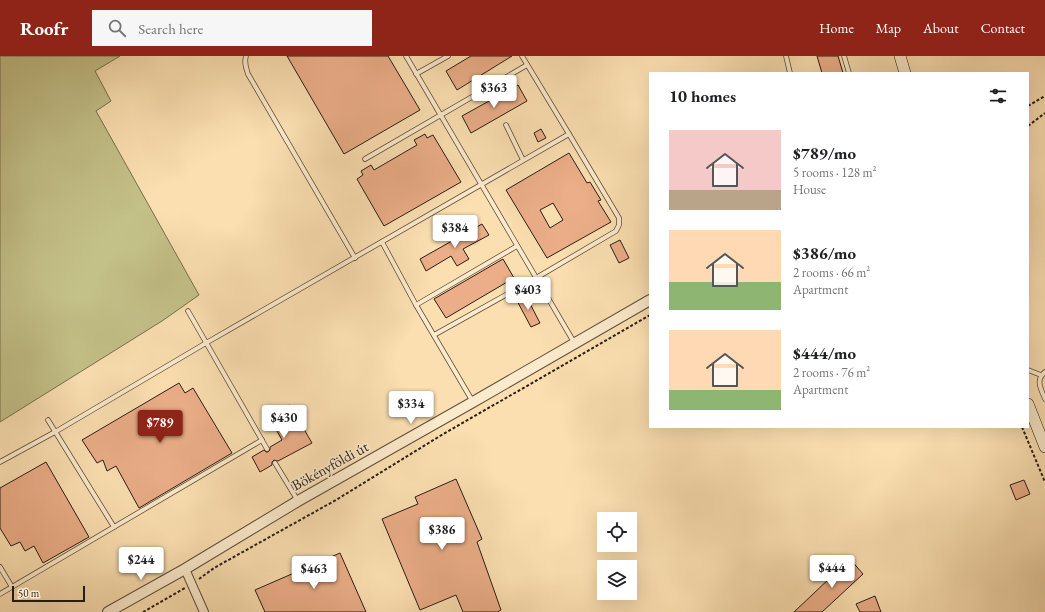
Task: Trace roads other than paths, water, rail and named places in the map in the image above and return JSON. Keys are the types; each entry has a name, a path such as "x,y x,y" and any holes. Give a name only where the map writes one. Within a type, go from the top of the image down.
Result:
{"main road":[{"path":"900,56 904,72"},
{"path":"1029,407 1045,447"}],"street":[{"name":"Bökényföldi út","path":"108,612 185,569 298,501 649,301"},
{"path":"185,569 204,612"}],"lane":[{"path":"246,56 245,67 248,74 355,258"},
{"path":"406,56 575,344"},
{"path":"416,74 448,56"},
{"path":"434,335 616,231 619,225 619,218 522,56"},
{"path":"786,56 790,72"},
{"path":"844,56 849,72"},
{"path":"365,159 527,66"},
{"path":"506,125 523,160"},
{"path":"0,462 55,432 206,342 570,134"},
{"path":"382,242 416,305 473,402"},
{"path":"416,305 517,246"},
{"path":"188,311 267,449"},
{"path":"1029,370 1041,375"},
{"path":"1045,372 1041,375 1038,384 1045,399"},
{"path":"48,420 114,527"},
{"path":"0,594 262,440"},
{"path":"275,463 298,501"},
{"path":"0,567 12,587"}]}
